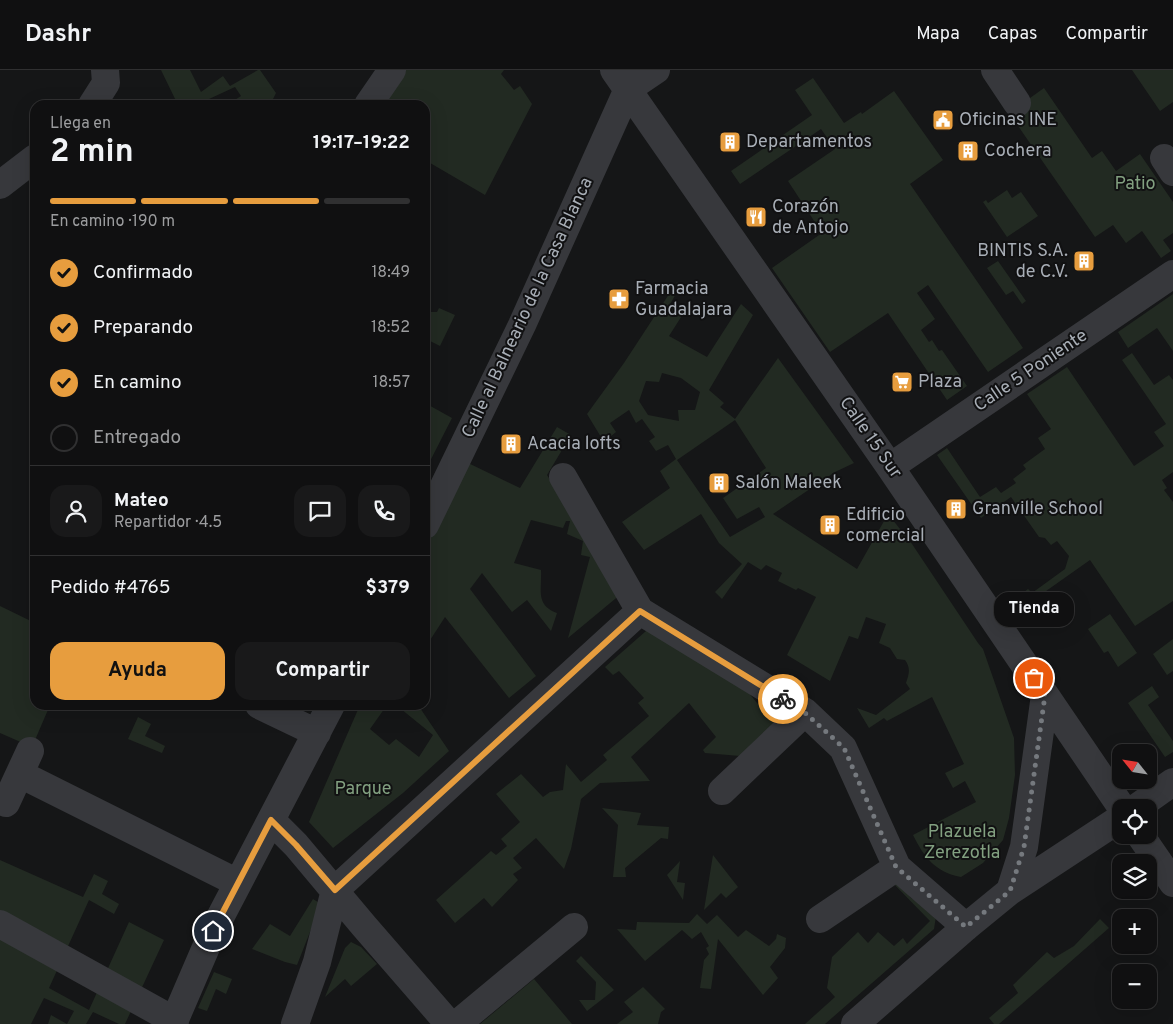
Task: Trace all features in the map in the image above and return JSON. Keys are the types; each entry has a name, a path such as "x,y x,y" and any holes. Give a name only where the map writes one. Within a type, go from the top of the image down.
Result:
{"street":[{"path":"95,100 106,83 105,70"},
{"path":"371,100 392,70"},
{"path":"621,80 656,70"},
{"path":"995,70 1017,103"},
{"name":"Calle 15 Sur","path":"621,80 890,467 1116,799"},
{"name":"Calle al Balneario de la Casa Blanca","path":"430,511 522,325 621,80"},
{"path":"0,185 30,162"},
{"name":"Calle 5 Poniente","path":"890,467 1173,274"},
{"path":"563,477 640,611 804,712 844,748 896,867 966,927"},
{"path":"295,1024 317,962 335,890 640,611"},
{"path":"1010,891 1024,847 1045,695"},
{"path":"269,710 317,733"},
{"path":"0,924 174,1022 213,931 328,710"},
{"path":"722,791 804,712"},
{"path":"6,803 25,762 238,883"},
{"path":"1149,799 1173,782"},
{"path":"271,820 296,845 449,1024"},
{"path":"855,1024 1010,891 1112,824"},
{"path":"1146,844 1173,883"},
{"path":"820,919 896,867"},
{"path":"457,1024 574,927"}],"green space":[{"path":"161,70 190,70 201,92 223,76 230,86 260,70 276,93 272,100 235,100 241,96 235,87 207,100 176,100"},
{"path":"403,70 504,70 501,74 514,90 520,86 532,104 485,195 430,163 430,100 385,100"},
{"path":"1132,70 1173,70 1173,102 1160,111"},
{"path":"813,78 844,123 861,112 862,114 894,91 943,160 910,184 1023,348 988,372 928,285 917,293 935,319 921,330 929,342 932,340 939,351 942,350 967,386 947,400 888,313 830,352 772,268 822,233 788,181 835,149 821,129 740,184 731,171 812,115 795,90"},
{"name":"Patio","path":"1044,88 1092,158 1102,151 1116,171 1140,154 1173,202 1173,233 1163,240 1171,251 1161,258 1142,231 1126,243 1113,225 1095,237 1009,113"},
{"path":"1007,190 1012,198 1021,192 1038,216 1007,237 983,202 986,200 988,203"},
{"path":"998,261 1026,301 1022,304 1013,291 1006,295 987,268"},
{"name":"Plazuela Zerezotla","path":"677,282 681,285 669,306 683,314 669,336 707,357 741,304 753,315 709,390 724,403 720,407 735,419 778,358 854,463 835,472 773,514 857,569 888,514 912,544 983,649 1014,738 1015,775 1009,818 1003,840 983,863 961,877 952,875 937,867 926,857 913,835 976,802 965,781 953,788 945,773 964,764 932,697 887,721 884,718 869,728 857,708 876,715 910,689 906,683 909,671 905,660 897,659 890,648 879,643 886,624 866,617 858,639 849,636 830,681 787,655 816,597 778,581 782,573 766,565 761,570 748,562 722,599 715,592 742,564 719,543 701,514 644,550 622,522 670,488 660,471 676,459 668,445 656,451 649,441 655,437 642,419 636,423 629,410 610,423 616,432 604,442 587,414 624,363","holes":["662,373 681,378 700,392 695,410 678,410 679,421 648,415 639,401 646,381 659,382","735,420 766,468 723,498 737,519 759,507 765,517 730,537 677,460"]},
{"path":"1173,294 1173,351 1157,328 1128,348 1118,332"},
{"path":"439,308 455,315 440,346 430,341 430,312 437,312"},
{"path":"1132,353 1154,385 1169,375 1173,380 1173,472 1162,480 1167,488 1164,490 1173,502 1173,601 1135,626 1090,560 1012,615 1006,606 1028,589 1032,593 1065,569 1069,556 1057,541 1051,545 1045,538 1039,537 1011,497 981,518 937,455 947,448 980,497 996,487 1001,493 1016,483 1013,479 1026,469 1023,465 1045,449 1038,438 1051,429 1027,394 1067,367 1134,466 1164,446 1154,432 1166,424 1122,360"},
{"path":"430,406 452,418 430,461"},
{"path":"557,427 571,435 547,475 621,594 568,638 590,557 581,555 583,541 567,534 570,521 566,521 563,528 531,520 514,563 541,570 541,596 545,606 557,613 551,631 527,600 512,612 482,573 470,589 536,676 509,698 445,617 430,640 430,540 464,461 520,488"},
{"path":"0,606 30,621 30,710 48,710 32,747 0,733"},
{"path":"1110,614 1137,653 1118,667 1108,651 1104,653 1088,629"},
{"path":"655,626 730,670 776,726 740,756 705,753 703,750 716,737 689,703 631,757 650,781 600,783 581,799 571,849 564,869 536,838 513,858 522,868 513,874 518,880 492,907 484,898 455,923 436,900 491,851 496,855 507,846 501,839 520,822 496,794 521,774 543,797 550,792 563,790 566,764 581,782 607,760 603,755 649,716 638,703 644,698 619,671 613,675 605,667 646,631"},
{"path":"1173,639 1173,671 1167,675 1153,654"},
{"path":"1152,686 1159,697 1148,705 1173,741 1173,752 1165,757 1158,744 1156,744 1128,703"},
{"name":"Parque","path":"358,710 383,710 370,729 389,745 396,739 419,757 433,735 402,710 421,710 449,751 403,793 333,848 309,822"},
{"path":"138,717 151,724 145,736 165,746 162,753 128,739"},
{"path":"602,808 641,813 637,825 669,827 668,839 661,838 625,868 626,877 613,877 618,825"},
{"path":"713,855 738,887 726,898 721,893 704,910"},
{"path":"0,860 83,897 94,874 108,881 102,894 119,904 114,914 89,900 49,988 89,1010 129,922 164,940 125,1024 119,1024 93,1012 86,1024 67,1024 74,1011 44,998 31,1024 0,1024"},
{"path":"680,861 677,882 685,883 683,900 667,875"},
{"path":"889,879 898,880 911,898 937,910 934,929 825,1024 805,1024 835,997 827,988 832,957 858,932 868,943 878,932 894,946 903,938 907,944 930,921"},
{"path":"313,899 321,904 297,965 252,949 270,924 290,936"},
{"path":"697,914 707,924 717,915 738,937 746,930 769,946 776,939 777,934 786,938 785,948 770,967 778,978 763,995 718,939 711,989 700,988 704,960 709,954 706,948 709,946 701,932 692,939 682,930 645,961 617,929 636,930 637,922 689,923"},
{"path":"1100,919 1109,928 999,1024 994,1024 989,1018 1018,993 1013,985 1047,952 1054,958 1074,946"},
{"path":"351,942 361,947 377,964 351,986 345,979 325,997 345,948"},
{"path":"581,956 614,990 587,1011 579,1000 595,1000 596,982 576,961"},
{"path":"214,972 232,979 226,994 216,989 207,1011 198,1008"},
{"path":"534,979 572,1024 480,1024"},
{"path":"643,987 665,1009 661,1012 658,1024 617,1024 633,1012 624,1002"},
{"path":"51,1015 67,1024 48,1024"}],"way so far":[{"path":"783,699 804,712 844,748 896,867 966,927 1010,891 1024,847 1045,695 1034,678"}],"place":[{"name":"Oficinas INE","path":"943,120"},
{"name":"Departamentos","path":"730,142"},
{"name":"Cochera","path":"968,151"},
{"name":"Corazón de Antojo","path":"756,217"},
{"name":"BINTIS S.A. de C.V.","path":"1084,261"},
{"name":"Farmacia Guadalajara","path":"619,299"},
{"name":"Plaza","path":"902,382"},
{"name":"Acacia lofts","path":"511,444"},
{"name":"Salón Maleek","path":"719,483"},
{"name":"Granville School","path":"956,509"},
{"name":"Edificio comercial","path":"830,525"},
{"name":"Tienda","path":"1034,678"}],"route":[{"path":"213,931 271,820 296,845 335,890 640,611 783,699"}]}
